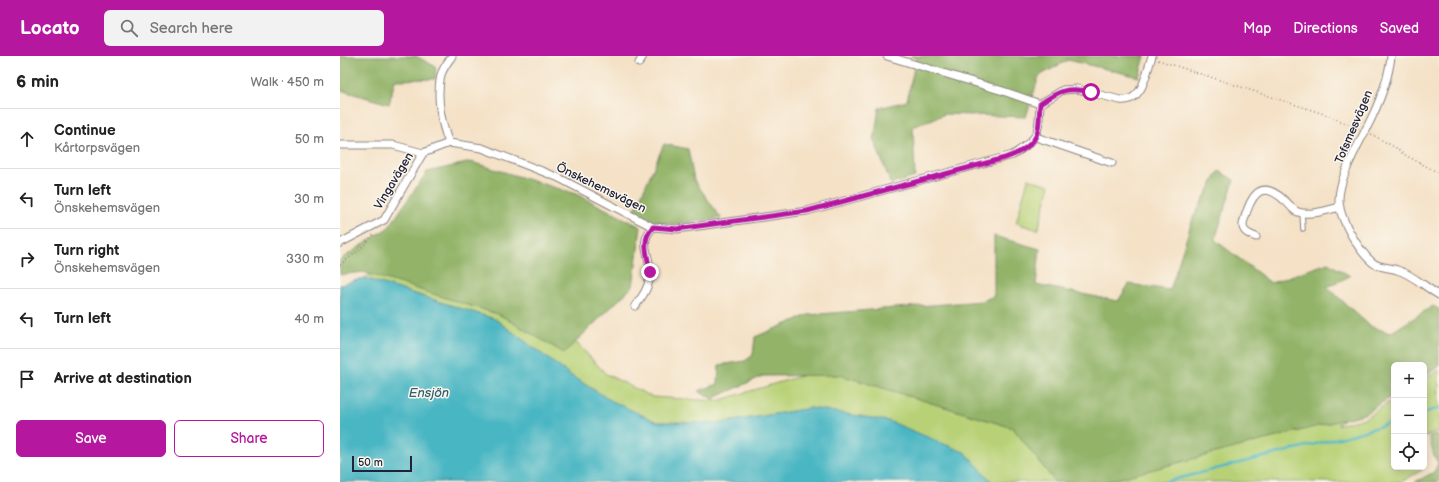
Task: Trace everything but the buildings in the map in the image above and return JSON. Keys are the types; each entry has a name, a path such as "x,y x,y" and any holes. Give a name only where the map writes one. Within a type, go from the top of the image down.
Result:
{"street":[{"path":"449,143 442,122 440,81 445,66 452,56"},
{"path":"887,56 1003,91 1040,104"},
{"name":"Tofsmesvägen","path":"1391,56 1383,88 1373,116 1351,160 1340,191 1340,207 1352,236 1371,262 1376,265 1399,270 1439,295"},
{"path":"1040,104 1063,90 1077,89 1120,100 1127,101 1133,99 1140,90 1152,57"},
{"path":"1040,104 1036,137 1112,163"},
{"name":"Önskehemsvägen","path":"423,153 449,143 492,151 556,177 653,227 683,228 807,211 1014,155 1036,137"},
{"path":"340,145 393,145 423,153"},
{"name":"Vingavägen","path":"340,243 384,220 423,153"},
{"path":"1256,237 1247,233 1243,229 1242,224 1249,203 1253,196 1258,192 1264,191 1278,195 1297,212 1340,207"},
{"path":"635,306 643,296 650,279 645,238 653,227"}],"lane":[{"path":"1302,212 1303,228"}],"path":[{"path":"1152,57 1327,115 1365,131 1396,148 1403,154 1439,173"},
{"name":"Vingavägen","path":"340,265 358,251 382,226 384,220"}],"green space":[{"path":"340,56 416,56 436,67 435,79 395,80 389,104 340,90"},
{"path":"911,56 1145,56 1139,77 1068,60 1039,76 1026,117 945,114 913,127 915,177 891,184 874,140 879,108 907,101 916,58"},
{"path":"664,144 688,149 694,180 721,218 674,224 649,221 634,212"},
{"path":"471,162 576,194 641,227 633,286 564,353 500,315 363,272 340,275 340,260 389,227 427,172"},
{"path":"1219,171 1234,180 1215,240 1271,283 1328,263 1350,276 1327,287 1370,326 1390,333 1433,306 1439,309 1439,367 1427,374 1427,362 1391,362 1391,397 1364,414 1105,482 1055,482 1013,428 840,375 763,376 712,399 698,391 718,384 719,365 745,361 753,355 755,337 808,315 982,301 994,296 994,236 1040,249 1036,285 1118,301 1129,284 1170,290 1193,218"},
{"path":"1028,179 1050,185 1038,230 1016,223"},
{"path":"405,256 521,284 606,374 652,397 717,401 811,373 1361,402 1337,425 1365,418 1391,401 1391,470 1422,470 1401,482 992,482 966,453 811,408 721,423 657,422 612,402 570,375 495,319 364,278"},
{"path":"1439,370 1439,431 1427,436 1427,398 1427,378"},
{"path":"1436,434 1439,436 1439,482 1415,482 1434,472 1438,463 1434,456 1429,437"}],"water":[{"name":"Ensjön","path":"364,278 495,319 570,375 612,401 657,422 721,423 811,408 889,421 966,453 992,482 340,482 340,285"}],"waterway":[{"path":"1427,412 1439,408"},
{"path":"1164,482 1351,435 1391,423"}],"route":[{"path":"650,272 645,238 653,227 677,229 690,228 756,217 807,211 1005,158 1014,155 1036,137 1040,104 1054,94 1063,90 1077,89 1091,92"}]}
